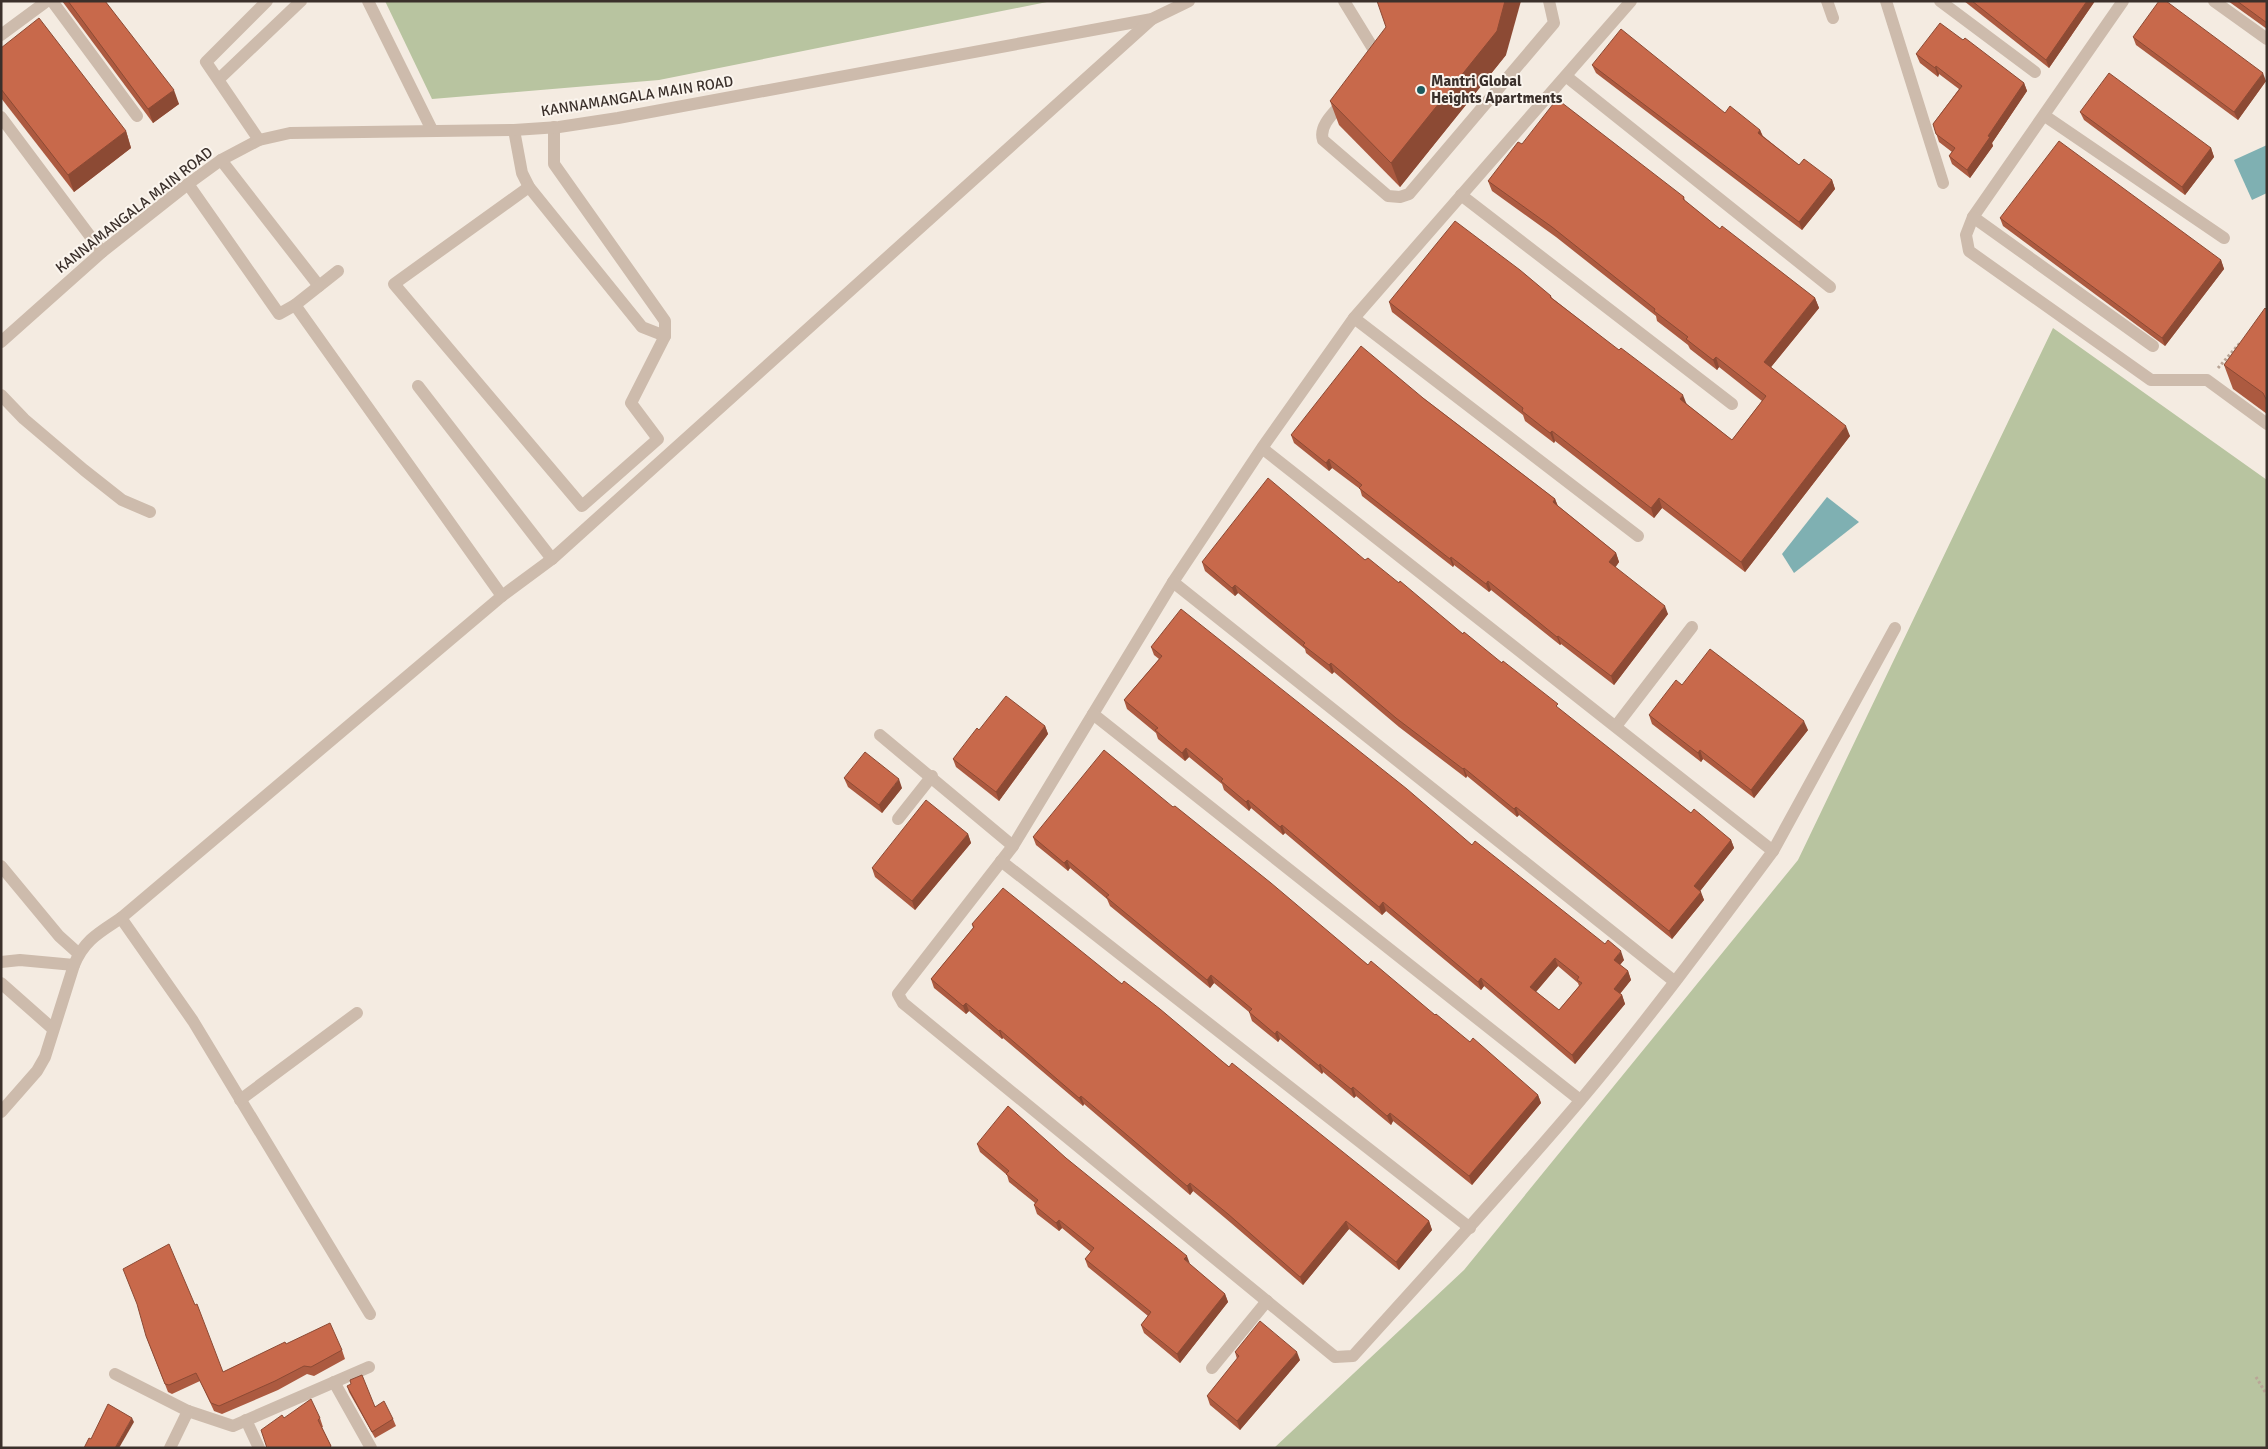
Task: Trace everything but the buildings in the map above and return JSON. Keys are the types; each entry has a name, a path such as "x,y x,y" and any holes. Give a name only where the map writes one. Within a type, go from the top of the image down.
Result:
{"street":[{"path":"1,35 47,1"},
{"path":"52,1 138,116"},
{"path":"259,140 219,79 206,64 207,59 267,1"},
{"path":"219,79 301,1"},
{"path":"368,1 432,130"},
{"name":"KANNAMANGALA MAIN ROAD","path":"1,342 102,252 188,184 221,160 259,140 290,133 514,130 554,127 628,117 1152,19 1189,1"},
{"path":"1344,1 1374,50 1376,59 1374,67 1368,74"},
{"path":"1355,89 1323,126 1321,133 1324,140 1388,196 1409,194 1554,24 1549,1"},
{"path":"1631,1 1567,77 1461,194 1354,318 1262,448 1173,582 1013,846 898,994 903,1003 1335,1357 1353,1356 1470,1228 1580,1100 1674,981 1773,850 1895,628"},
{"path":"1826,1 1833,18"},
{"path":"1886,1 1943,183"},
{"path":"1940,1 2035,72"},
{"path":"2124,1 1973,217 1966,235 1969,251 2151,380 2207,380 2267,424"},
{"path":"2214,1 2267,39"},
{"path":"1,1112 37,1071 45,1057 76,960 87,941 121,918 502,596 552,558 1152,19"},
{"path":"1567,77 1830,288"},
{"path":"2045,116 2224,238"},
{"path":"1,117 102,252"},
{"path":"529,187 394,284 582,506 658,439 631,403 665,336 665,321 554,164 554,127"},
{"path":"514,130 522,172 529,187 642,327 665,336"},
{"path":"221,160 319,286"},
{"path":"188,184 278,314 295,305 338,271"},
{"path":"1461,194 1732,404"},
{"path":"1973,217 2153,346"},
{"path":"295,305 502,596"},
{"path":"1354,318 1638,536"},
{"path":"418,386 552,558"},
{"path":"1,395 24,419 122,500 150,512"},
{"path":"1262,448 1773,850"},
{"path":"1173,582 1674,981"},
{"path":"1616,726 1692,627"},
{"path":"1093,714 1580,1100"},
{"path":"880,735 932,776 1013,846"},
{"path":"898,819 932,776"},
{"path":"1001,861 1470,1228"},
{"path":"1,866 59,936 76,960"},
{"path":"121,918 192,1021 370,1314"},
{"path":"1,962 76,960"},
{"path":"1,983 53,1029"},
{"path":"240,1100 357,1013"},
{"path":"1212,1368 1267,1301"},
{"path":"115,1374 188,1411 233,1426 369,1366"},
{"path":"334,1382 371,1448"},
{"path":"170,1448 188,1411"},
{"path":"246,1420 259,1448"}],"path":[{"path":"2207,380 2244,339"},
{"path":"2256,1377 2267,1395"}],"green space":[{"path":"385,1 1052,1 659,80 432,99"},
{"path":"2053,328 2267,480 2267,1448 1274,1448 1464,1270 1798,860"}],"water":[{"path":"2267,145 2267,193 2252,200 2234,160"},
{"path":"1827,497 1859,522 1794,573 1782,554"}],"place":[{"name":"Mantri Global Heights Apartments","path":"1421,90"}]}
